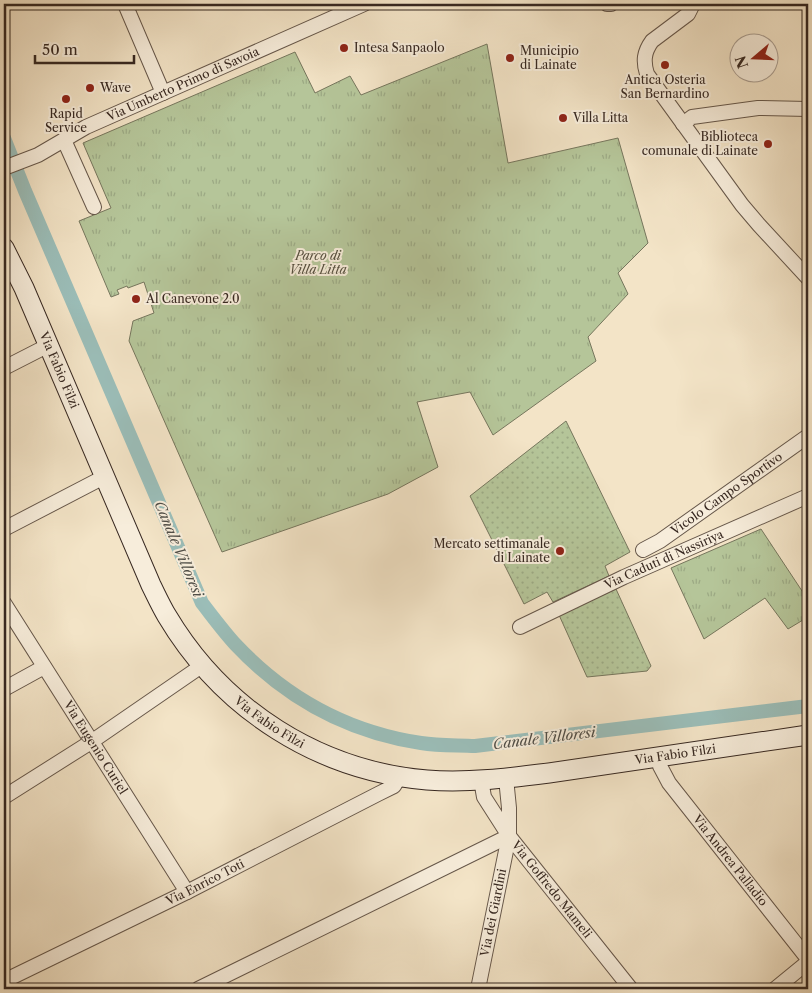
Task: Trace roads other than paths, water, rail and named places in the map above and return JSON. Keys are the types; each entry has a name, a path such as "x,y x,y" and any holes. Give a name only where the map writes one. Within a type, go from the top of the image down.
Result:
{"street":[{"path":"125,4 163,93"},
{"name":"Via Umberto Primo di Savoia","path":"4,168 38,155 86,127 364,4"},
{"path":"693,4 688,14 652,41 647,47 644,56 645,67 650,80 742,205 808,278"},
{"path":"683,124 692,117 758,108 808,109"},
{"path":"64,140 94,207"},
{"name":"Via Fabio Filzi","path":"4,248 24,288 104,477 166,615 202,666 246,708 280,732 310,749 339,761 400,776 428,780 506,778 808,735"},
{"path":"4,368 49,345"},
{"name":"Vicolo Campo Sportivo","path":"644,550 660,541 808,436"},
{"path":"4,529 104,477"},
{"name":"Via Caduti di Nassiriya","path":"520,627 624,577 808,496"},
{"name":"Via Eugenio Curiel","path":"4,603 188,892"},
{"path":"4,797 92,742 202,666"},
{"path":"4,689 44,667"},
{"name":"Via Andrea Palladio","path":"660,756 660,766 669,783 808,961"},
{"name":"Via Enrico Toti","path":"4,981 188,892 394,786 400,776"},
{"name":"Via Goffredo Mameli","path":"506,778 509,836 632,989"},
{"path":"198,989 509,836 484,797 481,780"},
{"name":"Via dei Giardini","path":"478,989 509,836"},
{"path":"774,989 808,961"}],"waterway":[{"name":"Canale Villoresi","path":"4,138 202,603 232,640 276,682 320,710 368,731 394,738 441,745 475,746 808,706"}],"place":[{"name":"Intesa Sanpaolo","path":"344,48"},
{"name":"Municipio di Lainate","path":"510,58"},
{"name":"Antica Osteria San Bernardino","path":"665,65"},
{"name":"Wave","path":"90,88"},
{"name":"Rapid Service","path":"66,99"},
{"name":"Villa Litta","path":"563,118"},
{"name":"Biblioteca comunale di Lainate","path":"768,144"},
{"name":"Al Canevone 2.0","path":"136,299"},
{"name":"Mercato settimanale di Lainate","path":"560,551"}],"park label":[{"name":"Parco di Villa Litta","path":"318,263"}]}
